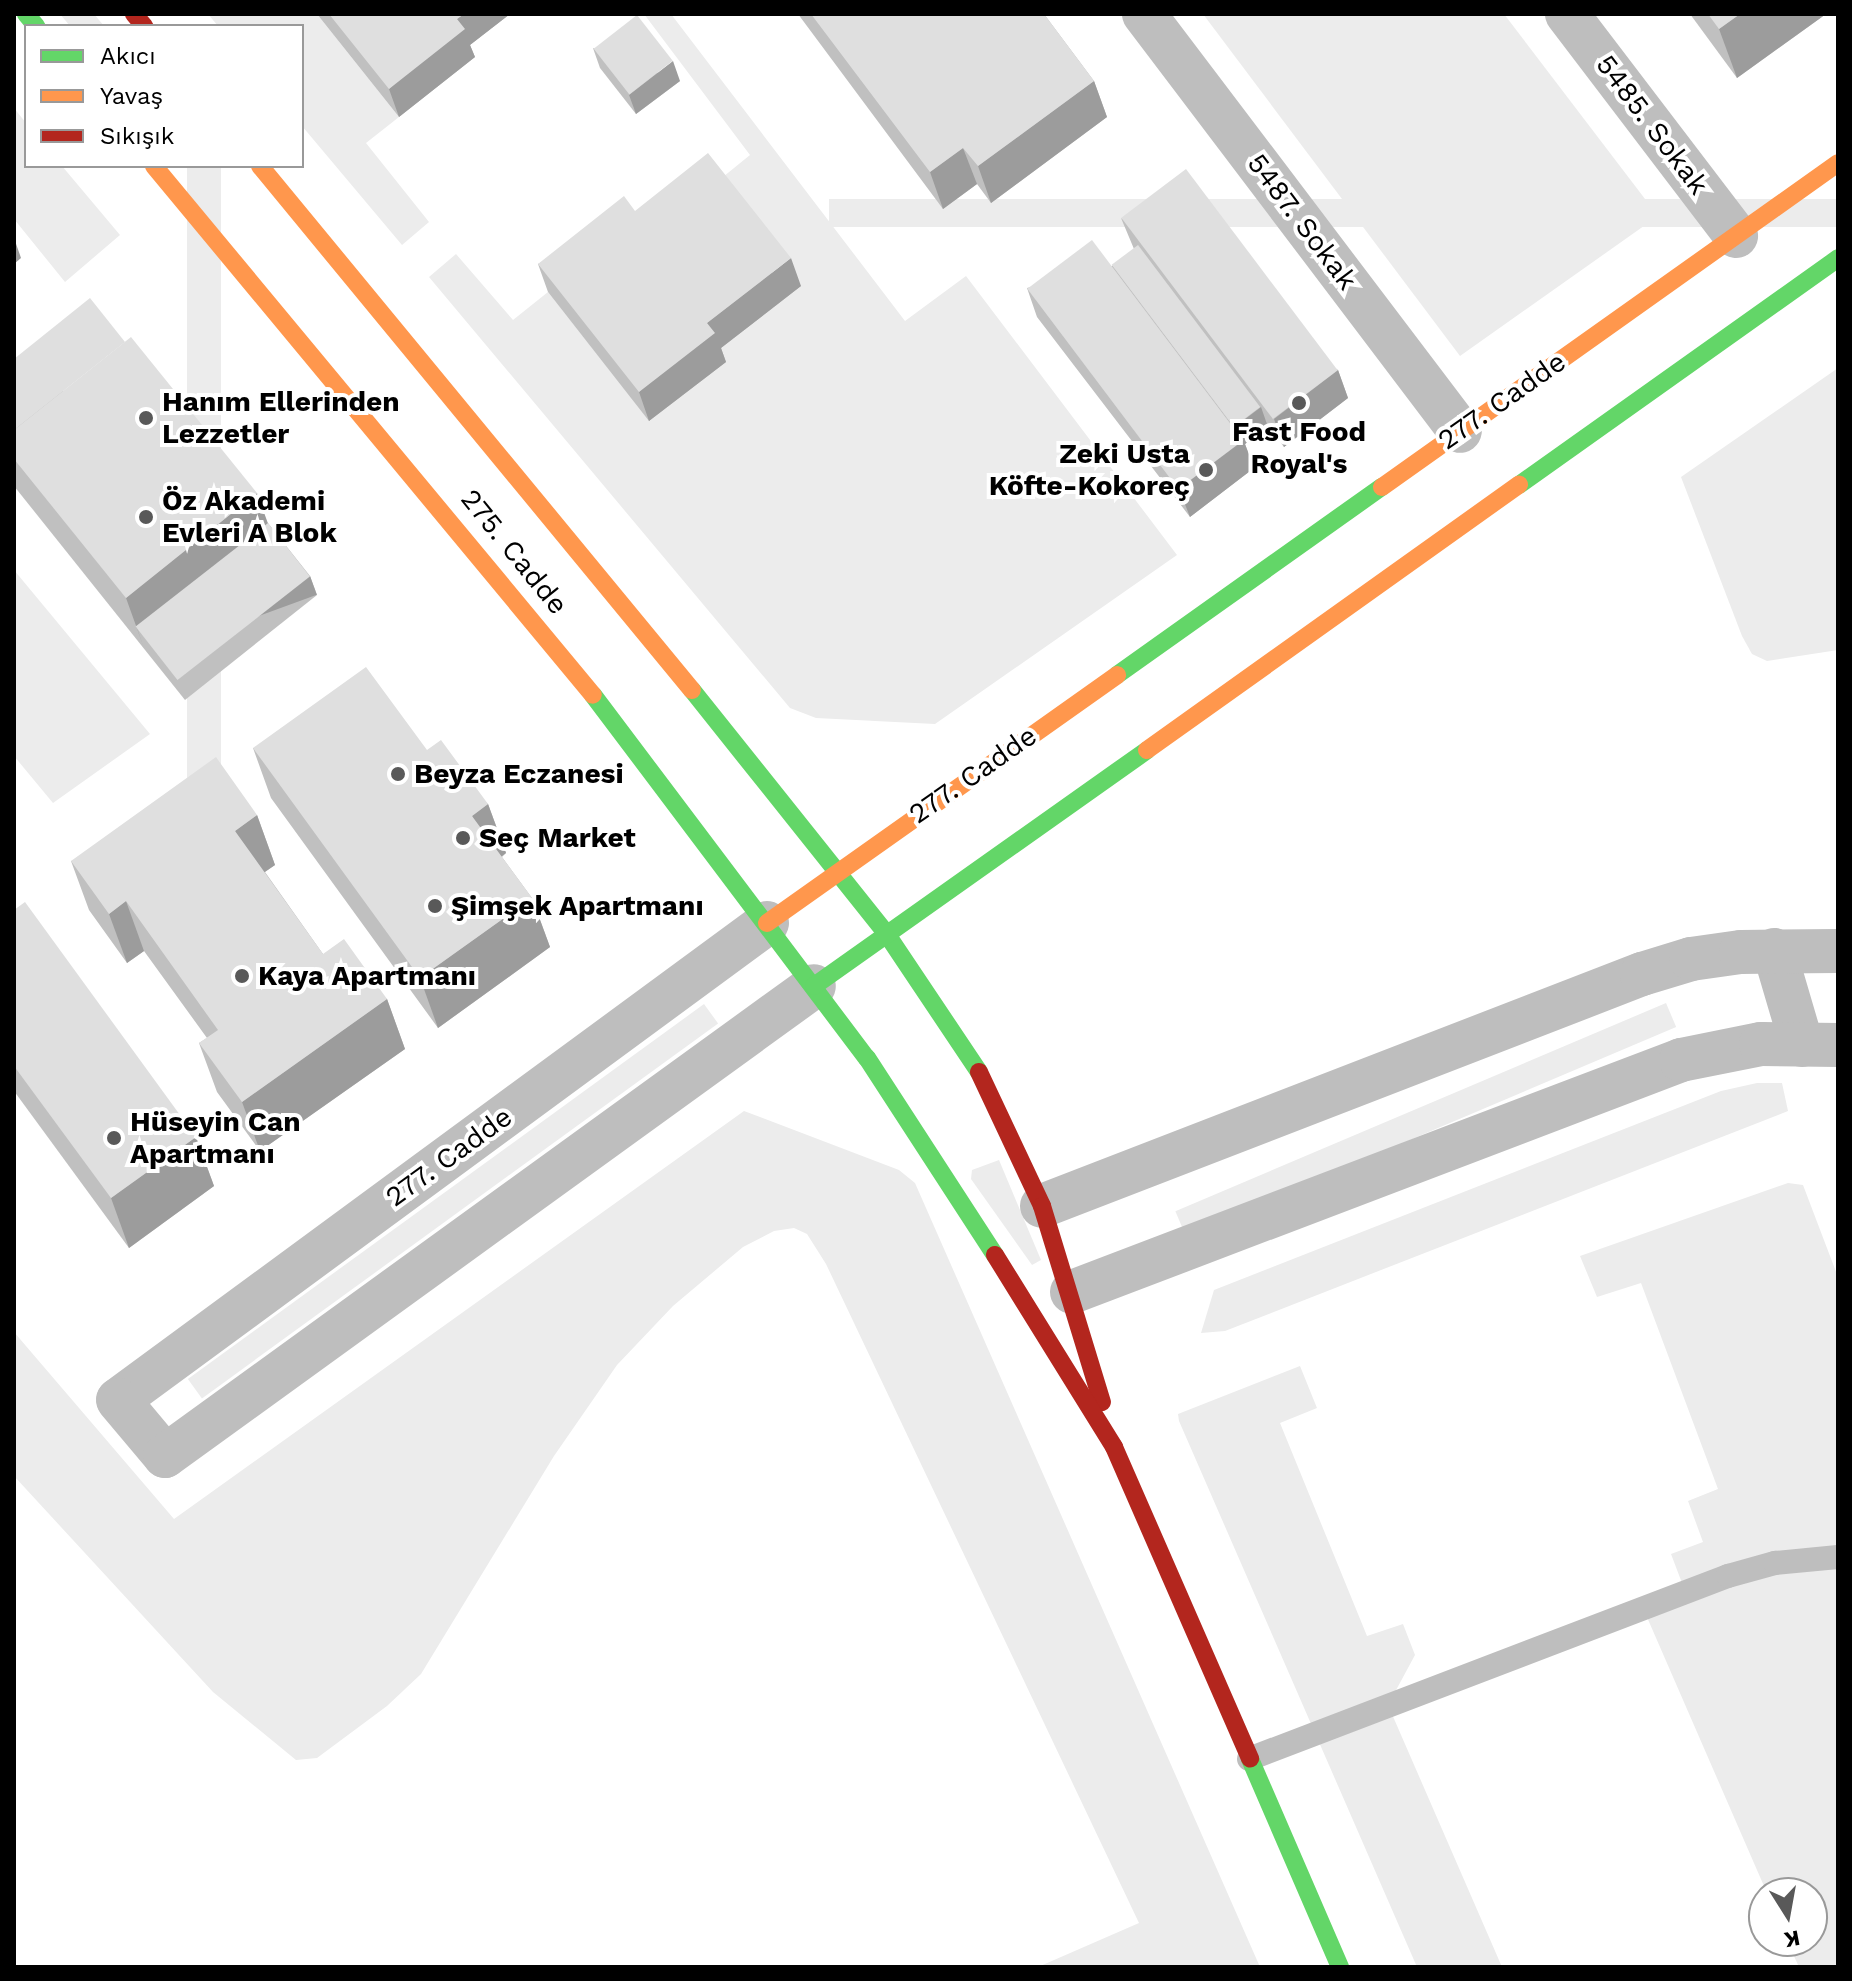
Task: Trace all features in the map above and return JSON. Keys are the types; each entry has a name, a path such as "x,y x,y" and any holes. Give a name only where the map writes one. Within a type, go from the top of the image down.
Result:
{"street":[{"name":"5487. Sokak","path":"1144,14 1460,431"},
{"name":"5485. Sokak","path":"1567,14 1736,236"},
{"name":"277. Cadde","path":"814,986 165,1456 118,1400 838,871 1838,163"},
{"name":"275. Cadde","path":"156,168 469,540 767,923 949,1181 1114,1447"},
{"name":"275. Cadde","path":"262,168 886,933 987,1085 1042,1206 1072,1292 1114,1447"},
{"path":"814,986 1838,258"},
{"path":"1072,1292 1681,1060 1720,1048 1820,1045 1774,950"},
{"path":"1042,1206 1642,974 1691,959 1774,950 1838,951"},
{"path":"1114,1447 1340,1967"}],"lane":[{"path":"1249,1759 1728,1576 1775,1563 1838,1557"}],"shaded area":[{"path":"60,14 94,14 102,24 68,24"},
{"path":"208,14 317,14 399,117 366,143 429,222 402,245 304,128 304,24 216,24"},
{"path":"644,14 671,14 905,321 966,276 1177,555 935,724 816,718 790,708 429,277 456,254 513,320 548,292 649,420 717,351 718,181 750,155"},
{"path":"1203,14 1504,14 1658,216 1460,356"},
{"path":"14,108 24,120 24,168 64,168 120,235 65,282 14,219"},
{"path":"187,168 221,168 221,881 187,881"},
{"path":"829,199 1838,199 1838,227 829,227"},
{"path":"1838,368 1838,650 1767,661 1752,654 1742,636 1681,477"},
{"path":"14,570 150,734 53,803 14,756"},
{"path":"1666,1003 1676,1027 1186,1235 1175,1211"},
{"path":"704,1004 718,1023 202,1398 188,1379"},
{"path":"1757,1083 1782,1083 1788,1111 1225,1331 1201,1333 1214,1290 1721,1091"},
{"path":"744,1111 899,1170 915,1183 1260,1967 1038,1967 1139,1923 826,1264 807,1234 794,1228 774,1231 743,1247 673,1306 617,1365 554,1456 421,1674 387,1706 317,1758 296,1760 213,1692 14,1476 14,1332 174,1519"},
{"path":"999,1160 1041,1260 1032,1265 971,1179 972,1170"},
{"path":"1788,1183 1803,1185 1838,1277 1838,1967 1799,1967 1794,1957 1828,1957 1828,1877 1760,1877 1643,1608 1685,1591 1671,1554 1703,1542 1688,1501 1718,1489 1641,1283 1597,1297 1580,1256"},
{"path":"1300,1366 1317,1408 1280,1423 1367,1636 1403,1624 1415,1655 1388,1705 1502,1967 1417,1967 1179,1421 1178,1414"}],"building":[{"path":"329,14 464,14 457,19 465,29 389,89"},
{"path":"811,14 1044,14 1094,81 978,166 963,148 930,172"},
{"path":"1708,14 1740,14 1719,29"},
{"path":"637,15 673,61 629,95 594,49"},
{"path":"708,153 791,258 707,323 715,333 639,392 538,264 624,196 635,211"},
{"path":"1186,169 1338,370 1273,419 1121,218"},
{"path":"1092,240 1243,440 1178,489 1027,289"},
{"path":"1138,245 1260,407 1234,427 1112,265"},
{"path":"90,298 125,342 14,430 14,359"},
{"name":"Öz Akademi Evleri A Blok","path":"131,337 257,493 126,598 14,459 14,430"},
{"path":"268,523 310,577 177,680 136,626"},
{"name":"Şimşek Apartmanı","path":"366,667 427,750 441,740 488,804 472,816 532,898 420,978 253,748"},
{"name":"Kaya Apartmanı","path":"216,757 257,815 235,831 323,954 344,939 387,999 242,1102 199,1043 218,1030 126,901 109,914 71,861"},
{"name":"Hüseyin Can Apartmanı","path":"25,902 196,1137 111,1198 14,1066 14,910"}],"traffic: fast":[{"path":"26,14 34,24"},
{"path":"1519,485 1838,258"},
{"path":"1117,675 1382,487"},
{"path":"692,690 886,933 979,1072"},
{"path":"593,695 867,1058 995,1255"},
{"path":"814,986 1147,750"},
{"path":"1250,1759 1340,1967"}],"traffic: slow":[{"path":"1382,487 1838,163"},
{"path":"156,168 593,695"},
{"path":"262,168 692,690"},
{"path":"1147,750 1519,485"},
{"path":"767,923 1117,675"}],"traffic: jam":[{"path":"134,14 142,24"},
{"path":"979,1072 1042,1206 1102,1402"},
{"path":"995,1255 1114,1447 1250,1759"}],"place":[{"name":"Fast Food Royal's","path":"1299,403"},
{"name":"Hanım Ellerinden Lezzetler","path":"146,418"},
{"name":"Zeki Usta Köfte-Kokoreç","path":"1206,470"},
{"name":"Öz Akademi Evleri A Blok","path":"146,517"},
{"name":"Beyza Eczanesi","path":"398,774"},
{"name":"Seç Market","path":"463,838"},
{"name":"Şimşek Apartmanı","path":"435,906"},
{"name":"Kaya Apartmanı","path":"242,976"},
{"name":"Hüseyin Can Apartmanı","path":"114,1138"}]}
